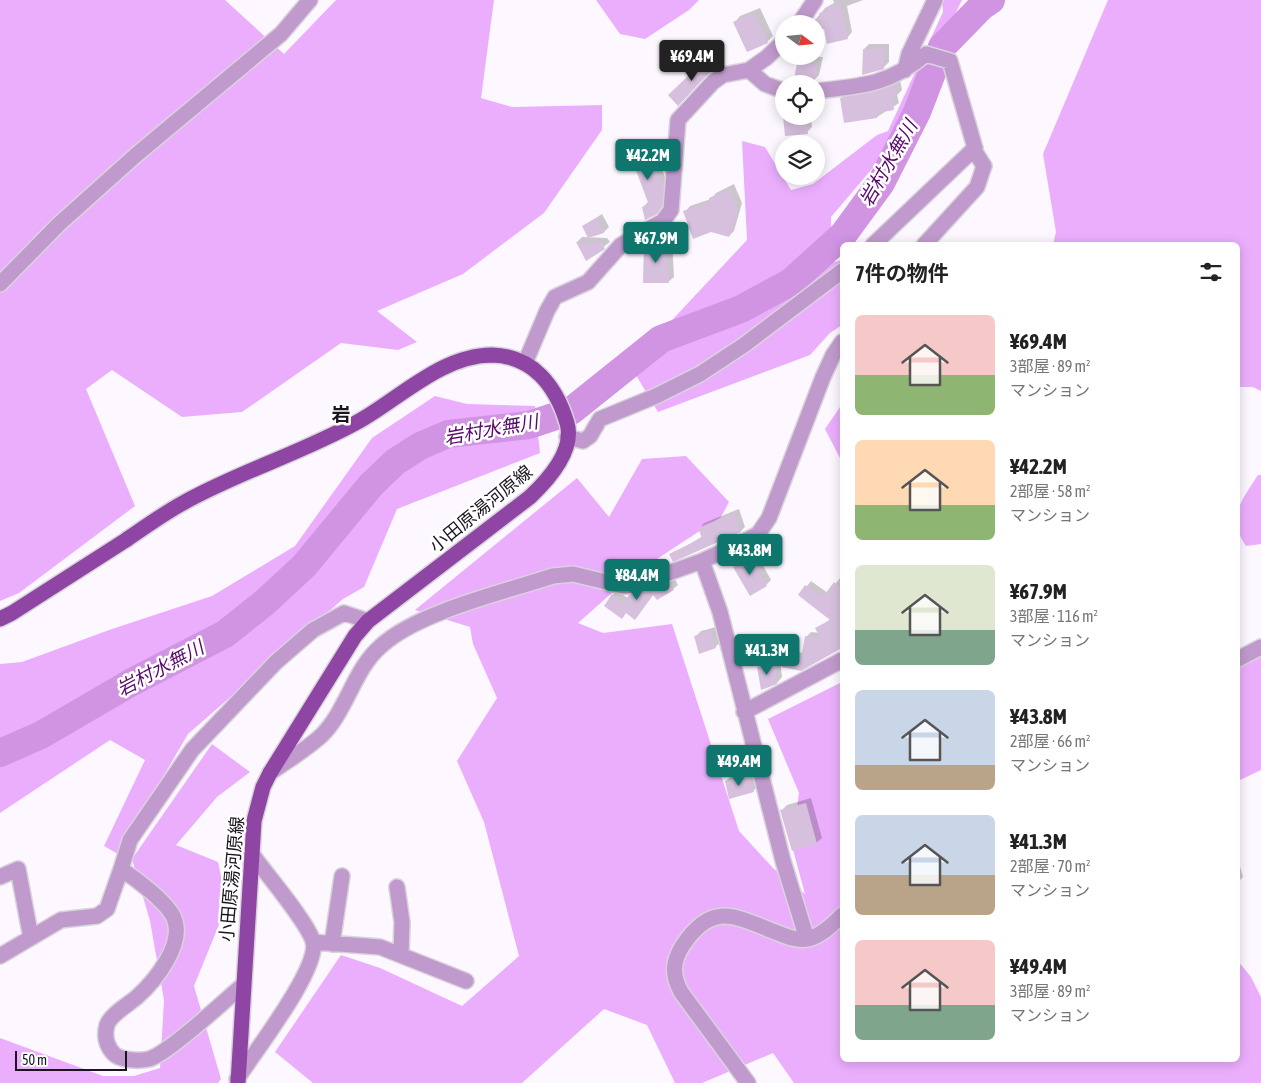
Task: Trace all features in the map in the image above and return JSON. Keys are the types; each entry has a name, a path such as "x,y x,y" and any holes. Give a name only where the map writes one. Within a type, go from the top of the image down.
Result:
{"main road":[{"path":"0,619 183,503 360,420 435,373 466,358 490,355 505,356 525,363 541,374 559,398 568,431"},
{"name":"小田原湯河原線","path":"237,1081 254,821 263,787 270,773 355,636 368,621 530,497 547,480 561,461 568,431"}],"street":[{"path":"0,284 59,224 194,104 244,67 281,34 310,0"},
{"path":"805,15 815,0"},
{"path":"905,70 909,54 934,0"},
{"path":"525,363 555,297 588,282 621,246 663,222 671,210 678,120 713,82 723,75 749,70 775,50"},
{"path":"825,91 882,82 905,70 926,54 950,60 974,150 984,166 977,187 927,242"},
{"path":"749,70 756,78 775,88"},
{"path":"877,242 974,150"},
{"path":"568,431 582,441 590,436 600,419 656,396 700,374 751,340 840,273"},
{"path":"270,773 323,734 352,691 366,663 380,646 403,629 432,616 553,576 573,574 623,586 635,585 702,561 758,534 769,518 823,376 840,345"},
{"path":"702,561 720,612 783,861 807,939"},
{"path":"0,956 61,920 97,916 107,909 130,840 192,750 276,662 313,630 344,613 368,621"},
{"path":"1240,658 1261,647"},
{"path":"744,712 840,661"},
{"path":"237,1081 301,985 312,960 314,942 304,924 252,854"},
{"path":"0,877 18,869 31,938"},
{"path":"121,869 165,907 174,918 176,929 173,947 153,983 108,1022 105,1034 107,1044 114,1056 129,1060 151,1059 171,1046 242,986"},
{"path":"332,944 342,876"},
{"path":"398,887 402,922 401,955"},
{"path":"748,1083 681,992 674,973 673,966 676,958 694,929 708,920 724,915 739,918 791,939 807,939 817,935 840,918"},
{"path":"314,942 380,948 466,981"}],"shaded area":[{"path":"0,0 225,0 284,54 336,0 494,0 481,98 512,107 602,105 602,130 544,213 463,274 377,311 417,342 398,350 341,343 242,412 182,417 112,370 86,389 135,506 19,593 0,601"},
{"path":"596,0 699,0 689,10 645,39 620,34"},
{"path":"942,0 962,0 888,150 831,217 831,263 840,261 840,326 830,333 810,355 658,412 630,365 747,240 742,141 765,147 775,164 775,185 788,185 791,190 809,185 825,185 825,175 877,135 888,131 943,12"},
{"path":"1108,0 1261,0 1261,391 1253,387 1240,387 1240,242 1054,242 1056,232 1043,154"},
{"path":"435,396 467,404 535,406 540,453 397,509 364,587 343,599 188,734 118,854 104,846 145,760 110,740 0,813 0,664 22,662 112,629 212,596 295,546 372,438"},
{"path":"840,407 840,458 825,429"},
{"path":"686,456 729,502 721,517 631,576 578,623 603,633 672,624 739,831 773,868 805,894 792,846 799,793 768,719 840,683 840,1062 1240,1062 1240,963 1251,977 1261,997 1261,1083 794,1083 773,1053 702,1083 675,1083 647,1025 604,1009 522,1083 313,1083 275,1052 341,955 380,968 462,1006 519,956 484,822 457,761 497,698 473,644 470,627 415,610 577,478 609,517 642,459"},
{"path":"1258,475 1261,475 1261,544 1246,546 1240,536 1240,505"},
{"path":"1261,650 1261,770 1240,780 1240,656"},
{"path":"212,744 250,772 217,797 176,845 218,862 227,905 194,986 221,1079 218,1083 0,1083 0,1038 103,1076 134,1076 160,1068 164,1000 150,921 132,859"}],"building":[{"path":"840,4 848,39 827,44 825,15 819,15 819,13 828,11 827,7"},
{"path":"754,12 768,43 747,52 733,22"},
{"path":"863,49 885,49 884,69 862,75"},
{"path":"707,58 716,68 678,106 668,95"},
{"path":"797,65 817,65 815,75 795,75"},
{"path":"895,85 897,96 892,97 894,110 877,113 877,118 844,123 840,98"},
{"path":"784,125 807,125 808,134 785,135"},
{"path":"646,145 660,182 664,181 662,207 657,214 645,220 642,207 649,205 629,152"},
{"path":"729,189 738,209 729,237 711,232 693,239 683,211 710,202 709,198"},
{"path":"596,218 604,233 588,238 582,226"},
{"path":"576,242 602,242 605,249 586,261"},
{"path":"644,243 667,244 669,283 643,283"},
{"path":"734,513 741,532 673,562 669,554 702,538 698,528"},
{"path":"750,557 767,586 750,596 733,567"},
{"path":"670,582 674,590 657,600 653,595 635,620 626,613 622,619 604,606 612,594 623,603 629,595"},
{"path":"834,582 840,587 840,649 801,671 782,667 784,655 801,658 805,636 821,639 815,628 830,620 798,595 805,585 823,597"},
{"path":"711,631 716,648 699,654 694,636"},
{"path":"775,664 777,684 761,690 757,667"},
{"path":"749,774 754,792 729,799 725,781"},
{"path":"806,803 817,844 792,851 780,810"}],"waterway":[{"name":"岩村水無川","path":"0,753 41,735 132,682 225,634 264,603 304,566 371,485 395,462 420,446 448,434 529,425 571,411 661,339 741,309 791,282 843,235 881,183 917,112 942,47 982,6 991,0"}],"district":[{"name":"岩","path":"341,414"}]}
